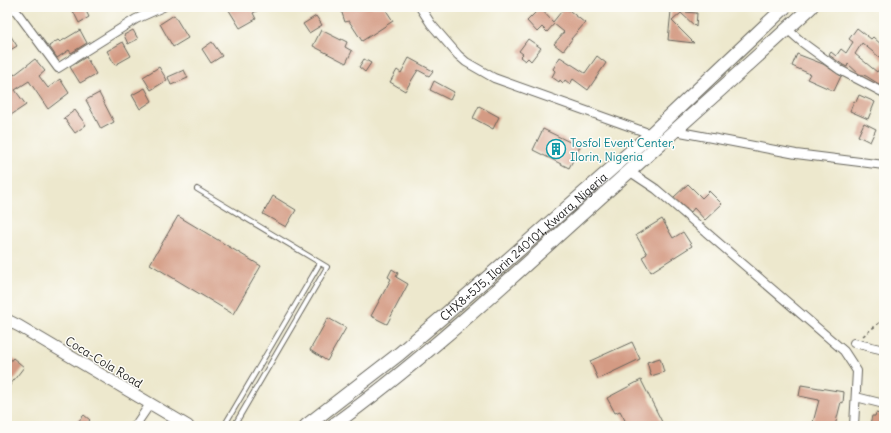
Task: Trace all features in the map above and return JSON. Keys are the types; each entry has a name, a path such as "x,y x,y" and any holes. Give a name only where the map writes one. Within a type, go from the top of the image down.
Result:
{"main road":[{"name":"CHX8+5J5, Ilorin 240101, Kwara, Nigeria","path":"306,426 399,354 446,314 651,134 785,7"},
{"name":"CHX8+5J5, Ilorin 240101, Kwara, Nigeria","path":"336,425 462,322 811,7"}],"street":[{"path":"13,7 58,68 136,19 163,7"},
{"path":"420,7 431,24 458,56 494,78 651,134"},
{"path":"787,29 803,44 840,70 884,93"},
{"path":"675,131 796,154 884,165"},
{"path":"629,171 656,189 844,351 857,371 854,426"},
{"name":"Coca-Cola Road","path":"7,320 188,426"},
{"path":"854,343 884,350"},
{"path":"856,397 884,404"},
{"path":"135,426 150,404"}],"lane":[{"path":"197,189 327,267 234,426"},
{"path":"224,426 320,263"}],"path":[{"path":"854,343 884,319"}],"building":[{"path":"71,7 84,7 89,17 79,23"},
{"path":"227,7 264,7 253,13 256,19 240,28"},
{"path":"340,7 384,7 393,21 362,41 349,21 345,22"},
{"path":"565,7 585,23 563,51 554,44 564,32 554,24 547,32 542,27 537,32 527,21 540,8 553,22"},
{"path":"671,11 697,13 696,27 681,13 672,21 694,43 668,40"},
{"path":"174,15 188,38 173,47 160,24"},
{"path":"316,16 322,25 309,33 303,24"},
{"path":"857,28 871,39 873,37 884,47 884,61 862,43 855,54 877,72 884,62 884,83 882,86 866,76 859,74 848,64 847,67 829,55 831,52 836,56 841,49 846,53 853,42 849,39"},
{"path":"7,30 17,46 7,52"},
{"path":"80,30 87,43 71,53 69,50 57,58 49,46 58,40 60,42"},
{"path":"133,30 138,39 128,44 124,35"},
{"path":"321,30 347,42 345,47 352,51 346,63 313,46"},
{"path":"528,39 541,48 531,61 528,58 525,61 520,57 523,54 519,51"},
{"path":"123,42 131,56 115,65 107,51"},
{"path":"212,42 222,56 211,63 202,49"},
{"path":"797,54 823,64 841,76 834,91 807,79 810,74 792,66"},
{"path":"597,56 606,63 588,90 573,79 570,84 565,80 563,83 560,80 559,82 552,77 555,71 553,69 560,57 585,73"},
{"path":"86,57 96,74 80,83 70,67"},
{"path":"409,58 433,71 429,76 418,70 405,91 390,82 397,70 401,73"},
{"path":"35,59 45,71 39,76 48,88 60,79 69,93 48,109 29,81 15,90 26,105 11,115 7,109 7,77 13,73 14,75"},
{"path":"364,59 371,63 365,72 359,67"},
{"path":"159,67 167,80 151,90 143,77"},
{"path":"184,70 188,78 171,85 168,77"},
{"path":"434,81 454,92 450,100 430,90"},
{"path":"145,88 152,101 140,109 132,95"},
{"path":"99,93 114,122 101,129 86,100"},
{"path":"859,95 875,102 868,119 850,111 854,101 856,102"},
{"path":"479,106 499,117 493,129 473,118"},
{"path":"75,110 86,125 75,133 64,118"},
{"path":"864,123 876,129 870,142 858,136"},
{"name":"Tosfol Event Center, Ilorin, Nigeria","path":"543,129 580,147 569,168 533,150"},
{"path":"688,184 702,198 709,191 722,204 705,220 694,208 691,212 674,197"},
{"path":"273,196 296,210 286,227 263,214"},
{"path":"178,216 261,266 233,314 150,264"},
{"path":"662,219 673,238 683,232 692,246 651,272 642,257 647,254 636,235"},
{"path":"392,269 398,273 396,277 408,284 387,324 371,316 391,279 388,277"},
{"path":"328,318 346,328 327,361 310,350"},
{"path":"632,342 640,359 598,379 590,361"},
{"path":"13,358 24,367 7,389 7,365"},
{"path":"660,358 664,372 651,376 647,362"},
{"path":"641,380 663,424 660,426 628,426 620,411 615,413 607,398"},
{"path":"801,385 844,392 843,403 841,402 835,426 812,426 819,400 799,396"},
{"path":"876,413 884,415 884,426 870,424 872,416 875,416"},
{"path":"84,415 90,420 85,426 74,426"}],"place":[{"name":"Tosfol Event Center, Ilorin, Nigeria","path":"556,149"}]}
